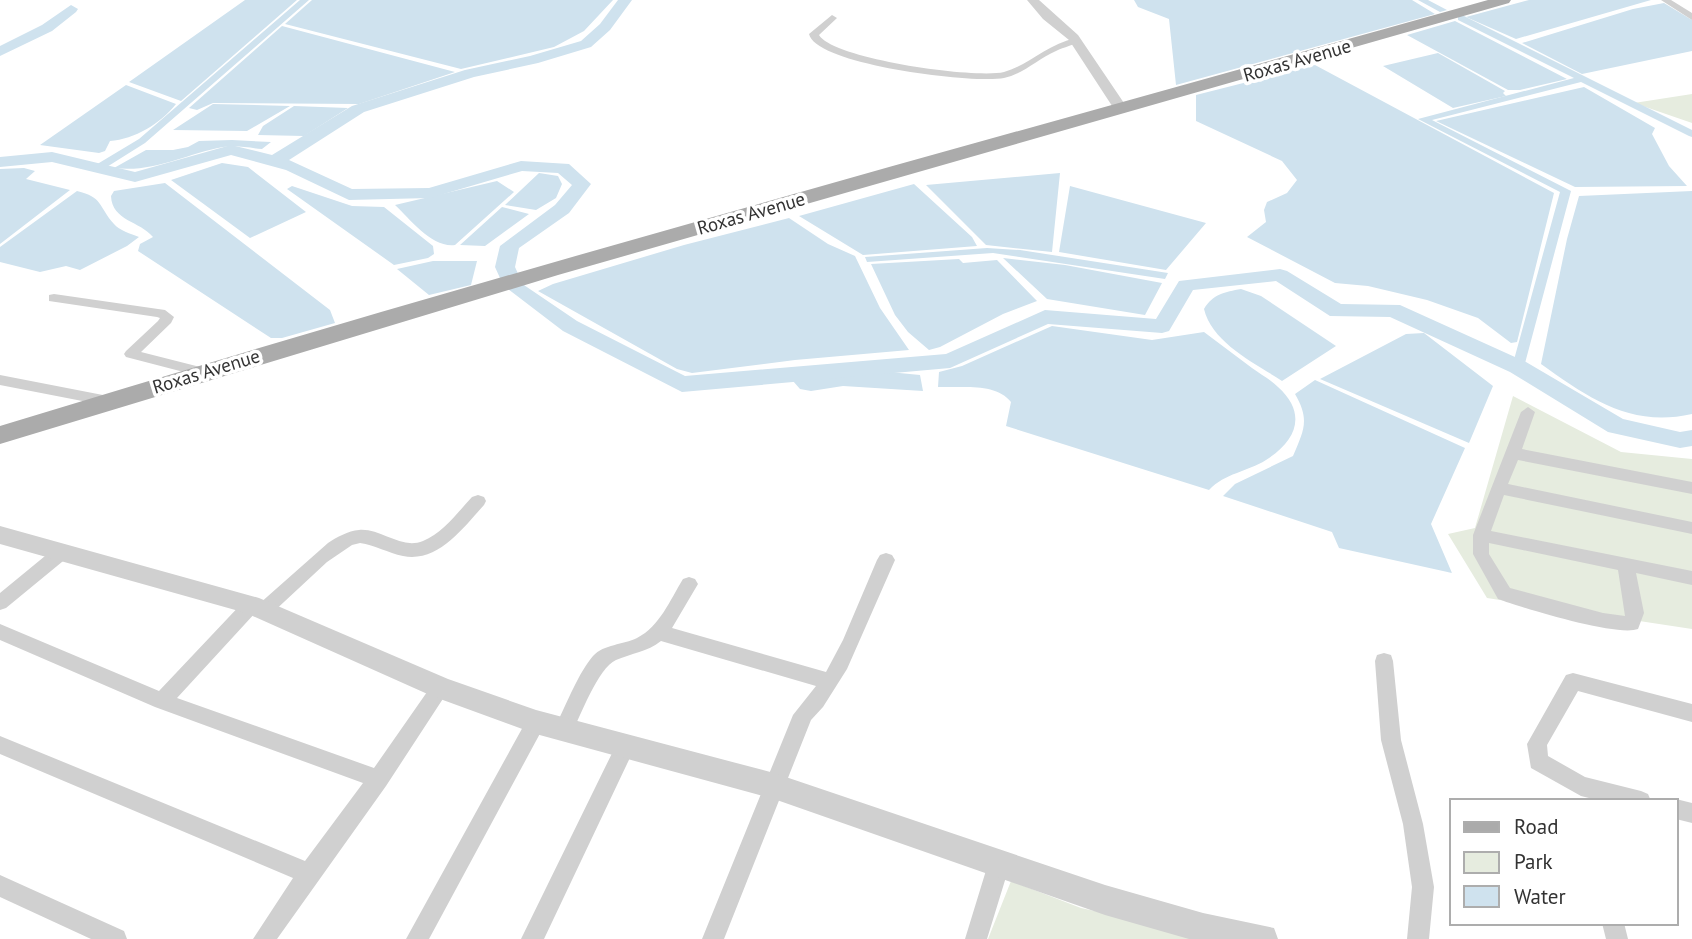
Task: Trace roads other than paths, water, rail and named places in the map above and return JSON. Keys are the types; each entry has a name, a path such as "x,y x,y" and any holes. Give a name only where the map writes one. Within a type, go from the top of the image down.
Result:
{"main road":[{"name":"Roxas Avenue","path":"0,435 203,372 1504,0"}],"street":[{"path":"1033,0 1046,16 1076,41 1121,109"},
{"path":"1665,0 1692,17"},
{"path":"832,18 814,34 815,39 842,54 978,78 1003,75 1029,64 1055,46 1076,41"},
{"path":"54,299 160,313 167,317 164,323 131,354 203,372"},
{"path":"0,380 108,401"},
{"path":"1528,412 1481,535 1481,554 1504,594 1603,620 1632,624 1635,613 1625,564"},
{"path":"1513,453 1692,488"},
{"path":"1499,488 1692,528"},
{"path":"162,701 258,608 336,545 356,537 369,537 398,549 428,549 439,542 478,501"},
{"path":"0,535 258,608 441,688 536,722 774,786 1202,933 1263,939"},
{"path":"1481,535 1692,578"},
{"path":"0,603 61,552"},
{"path":"713,939 803,715 818,701 853,637 886,560"},
{"path":"564,729 606,654 646,642 658,632 689,584"},
{"path":"0,632 162,701 379,779"},
{"path":"658,632 829,681"},
{"path":"1384,661 1391,740 1413,824 1423,887 1418,939"},
{"path":"1624,799 1583,794 1538,761 1537,744 1573,681 1692,713"},
{"path":"264,939 441,688"},
{"path":"417,939 536,722"},
{"path":"0,745 308,873"},
{"path":"532,939 626,745"},
{"path":"976,939 999,864"},
{"path":"0,886 116,939"}],"water":[{"path":"245,0 297,0 181,101 129,82"},
{"path":"312,0 613,0 584,31 554,47 461,69 285,24"},
{"path":"1134,0 1412,0 1435,14 1176,85 1169,19 1138,7"},
{"path":"1529,0 1651,0 1516,39 1466,17"},
{"path":"1664,3 1692,20 1692,51 1582,74 1522,43 1633,9"},
{"path":"1455,21 1567,79 1520,90 1508,90 1407,35"},
{"path":"282,26 455,72 359,104 213,103 197,110 189,108"},
{"path":"1438,53 1505,91 1503,93 1506,96 1453,108 1383,66"},
{"path":"1315,65 1554,193 1517,342 1511,343 1478,318 1427,300 1368,286 1335,283 1247,237 1266,222 1264,210 1267,202 1287,193 1297,180 1282,161 1196,121 1196,95"},
{"path":"126,85 176,104 155,124 138,134 110,141 105,151 99,153 40,145"},
{"path":"1584,87 1655,128 1652,134 1669,166 1687,186 1575,187 1436,121"},
{"path":"213,104 290,106 247,131 173,130"},
{"path":"294,106 348,108 304,136 258,135 263,126"},
{"path":"199,141 271,142 262,149 223,147 143,168 114,168 146,150 173,150"},
{"path":"222,163 248,167 306,212 250,238 171,180"},
{"path":"24,168 35,171 26,179 70,190 0,244 0,169"},
{"path":"539,173 558,176 562,184 556,198 536,210 505,205"},
{"path":"1060,173 1052,252 986,245 926,185"},
{"path":"497,181 514,192 455,245 446,245 430,238 395,205"},
{"path":"165,183 330,310 335,323 282,338 271,338 138,251 140,244 153,237 121,216 116,211 111,196 114,191"},
{"path":"914,184 972,237 977,246 863,255 799,216"},
{"path":"292,186 352,206 384,207 433,246 434,254 428,258 394,265 287,189"},
{"path":"1070,186 1206,223 1166,270 1059,252"},
{"path":"77,191 92,196 116,226 139,237 80,270 66,266 40,272 0,262 0,247"},
{"path":"1692,191 1692,414 1649,417 1611,407 1576,388 1541,364 1567,239 1579,196"},
{"path":"502,207 529,214 485,246 460,245"},
{"path":"789,218 828,244 855,256 880,308 909,350 692,373 677,369 538,291 553,284 684,245"},
{"path":"987,248 1020,250 1168,273 1165,279 993,253 867,262 865,257"},
{"path":"1003,258 1065,265 1162,283 1145,315 1047,299"},
{"path":"959,259 963,263 997,260 1037,301 1003,314 940,347 929,350 908,332 895,315 871,264"},
{"path":"433,261 477,261 471,285 429,295 397,269"},
{"path":"1241,289 1261,296 1336,346 1282,381 1225,342 1209,321 1204,309 1211,300"},
{"path":"1052,326 1152,340 1204,332 1272,382 1287,397 1295,417 1291,436 1266,460 1229,476 1209,490 1006,426 1011,402 996,391 977,387 938,387 939,372 962,366"},
{"path":"1424,333 1493,386 1469,443 1320,379 1406,334"},
{"path":"889,372 920,375 923,391 843,386 811,391 800,389 793,381"},
{"path":"1315,380 1465,448 1431,524 1452,573 1339,548 1332,532 1223,496 1235,484 1293,456 1304,425 1303,411 1295,394"}],"waterway":[{"path":"98,168 142,141 305,0"},
{"path":"275,161 358,109 470,73 533,60 586,44 605,27 625,0"},
{"path":"1422,0 1443,10"},
{"path":"0,52 47,28 71,9"},
{"path":"1461,18 1692,134"},
{"path":"1518,367 1566,191 1423,119 1580,79"},
{"path":"0,162 52,157 135,177 231,150 292,166 349,195 430,193 521,166 563,168 582,184 562,209 510,246 505,267 510,278"},
{"path":"514,286 570,326 682,384 950,361 1045,317 1162,326 1186,285 1280,275 1337,311 1393,310 1518,367 1616,426 1680,440 1692,438"}]}
